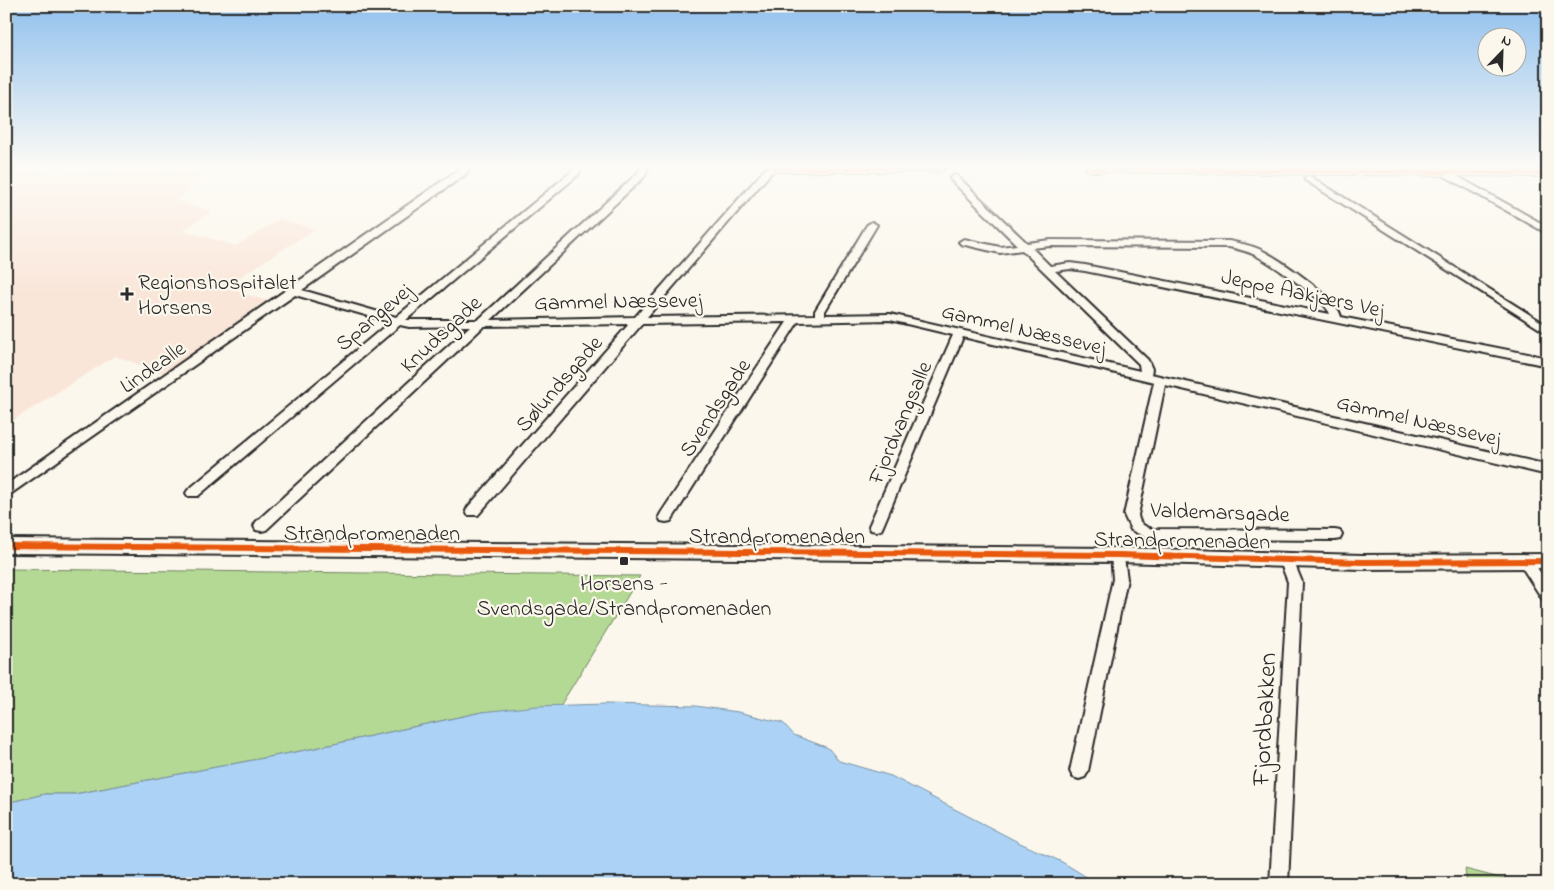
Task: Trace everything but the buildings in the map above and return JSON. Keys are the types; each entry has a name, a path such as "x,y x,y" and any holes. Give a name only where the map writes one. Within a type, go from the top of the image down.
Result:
{"street":[{"name":"Lindealle","path":"6,492 410,210"},
{"name":"Spangevej","path":"193,493 532,210"},
{"name":"Knudsgade","path":"261,526 604,210"},
{"name":"Sølundsgade","path":"473,511 734,210"},
{"path":"987,210 1144,363 1146,376"},
{"path":"1357,210 1548,331"},
{"path":"1511,210 1548,230"},
{"path":"820,317 820,310 872,224"},
{"path":"964,242 1000,250 1056,243 1228,244 1245,247 1264,255 1329,303 1335,311 1336,319"},
{"name":"Jeppe Aakjærs Vej","path":"1049,270 1077,266 1548,362"},
{"name":"Gammel Næssevej","path":"294,291 409,324 880,316 1548,470"},
{"name":"Svendsgade","path":"666,517 792,324 792,318"},
{"name":"Fjordvangsalle","path":"876,526 959,334"},
{"name":"Valdemarsgade","path":"1160,380 1131,515 1134,525 1138,529 1153,534 1335,535"},
{"name":"Strandpromenaden","path":"6,546 1118,555 1362,562 1548,561"},
{"path":"1079,771 1120,579 1118,555"},
{"name":"Fjordbakken","path":"1279,884 1295,582 1286,559"},
{"path":"1525,561 1548,596"}],"shaded area":[{"name":"Regionshospitalet Horsens","path":"6,210 208,210 213,211 183,230 236,246 279,219 315,229 224,287 270,302 165,374 115,356 6,425"}],"green space":[{"path":"6,569 640,576 560,706 482,712 311,749 75,794 45,794 6,803"},
{"path":"1465,869 1523,884 1467,884"}],"water":[{"path":"606,704 695,706 738,712 783,723 794,735 828,748 839,761 891,776 1020,843 1062,862 1098,884 6,884 6,803 45,794 75,794 311,749 482,712 537,706"}],"cycle path":[{"path":"6,546 1118,555 1362,562 1548,561"}],"place":[{"name":"Regionshospitalet Horsens","path":"127,294"},
{"name":"Horsens - Svendsgade/Strandpromenaden","path":"624,561"}]}
